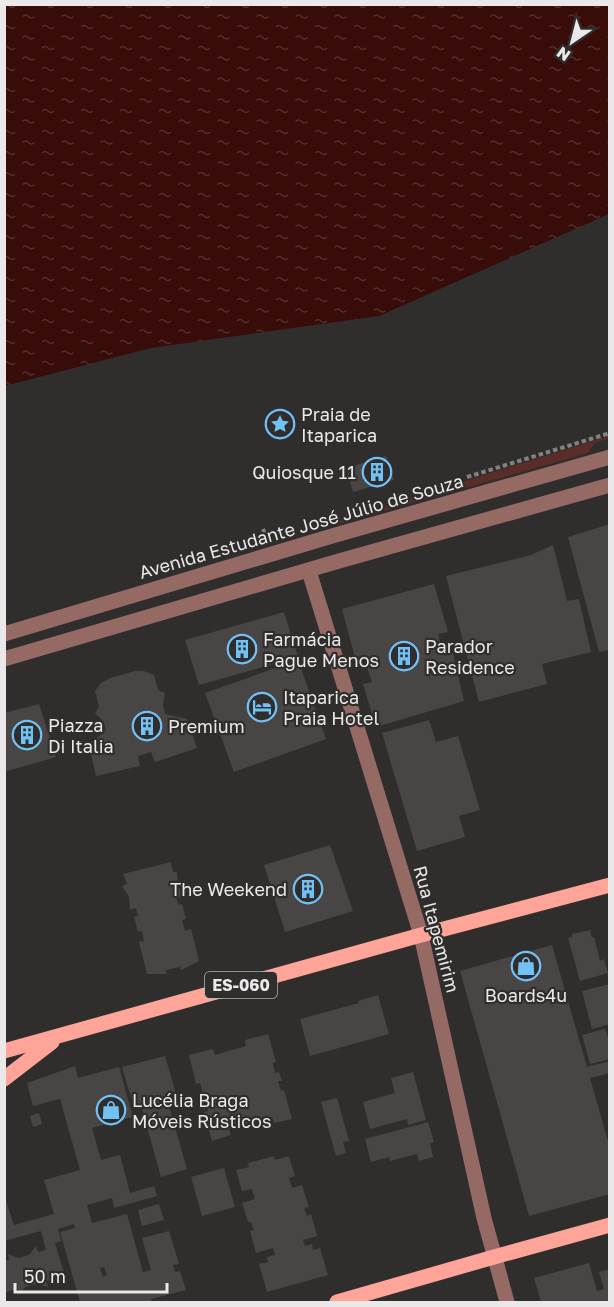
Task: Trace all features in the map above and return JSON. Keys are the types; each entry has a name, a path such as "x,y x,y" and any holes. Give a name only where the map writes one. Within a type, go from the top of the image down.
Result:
{"main road":[{"name":"ES-060","path":"4,1051 609,885"},
{"name":"ES-060","path":"4,1078 62,1036"},
{"path":"337,1302 609,1225"}],"street":[{"name":"Avenida Estudante José Júlio de Souza","path":"4,634 332,536 609,457"},
{"path":"4,659 609,485"},
{"name":"Rua Itapemirim","path":"309,571 421,935 494,1257 507,1302"}],"path":[{"path":"263,529 267,540"}],"shaded area":[{"path":"609,436 595,443 588,453 335,525 334,522"}],"water":[{"path":"5,4 609,5 609,214 379,316 151,348 5,386"}],"building":[{"name":"Quiosque 11","path":"386,456 394,480 353,492 346,468"},
{"path":"610,524 610,650 599,652 568,537"},
{"path":"553,545 567,601 579,599 591,652 542,664 547,684 479,702 446,576 531,555"},
{"name":"Parador Residence","path":"434,584 448,632 438,634 444,655 453,653 464,701 376,727 363,684 372,682 363,656 355,658 342,609"},
{"name":"Farmácia Pague Menos","path":"284,612 298,657 199,685 185,640"},
{"name":"Itaparica Praia Hotel","path":"298,660 326,739 234,772 205,693"},
{"name":"Premium","path":"135,671 144,671 154,675 158,690 165,693 163,705 165,714 187,719 197,748 155,762 151,752 138,756 140,766 96,776 89,745 106,730 103,721 95,713 99,706 95,691 101,683 110,678"},
{"name":"Piazza Di Italia","path":"39,704 56,757 4,772 4,713"},
{"path":"429,720 436,742 458,736 480,810 459,816 465,837 417,851 382,733"},
{"name":"The Weekend","path":"330,845 353,911 285,932 264,865"},
{"path":"171,862 173,872 177,872 178,885 183,897 176,898 179,905 182,904 186,919 182,920 185,931 191,929 199,961 181,970 180,967 166,970 167,974 147,974 139,942 144,941 142,931 138,932 134,917 138,916 136,908 130,910 129,897 122,886 127,884 123,874"},
{"path":"590,930 600,961 604,959 608,973 580,981 568,938 572,937 572,934"},
{"path":"552,945 587,1067 610,1061 610,1073 590,1078 610,1148 610,1194 529,1216 460,971"},
{"path":"610,984 610,1024 592,1029 582,991"},
{"path":"378,995 389,1034 310,1056 300,1019 359,1003 358,1001"},
{"path":"605,1029 610,1044 610,1059 590,1064 582,1035"},
{"path":"268,1034 276,1062 273,1063 275,1073 279,1072 282,1081 278,1081 281,1091 284,1090 292,1119 274,1123 272,1117 229,1129 231,1135 212,1141 204,1112 208,1111 199,1093 203,1092 200,1083 196,1084 189,1055 213,1049 215,1055 246,1046 245,1040"},
{"path":"165,1056 177,1097 167,1099 187,1169 161,1177 142,1109 156,1106 155,1103 134,1108 122,1067"},
{"path":"75,1066 78,1078 119,1067 133,1117 92,1128 101,1160 120,1155 130,1193 154,1186 157,1196 114,1208 112,1198 87,1205 92,1223 127,1214 143,1272 151,1270 142,1238 169,1231 179,1264 173,1265 175,1272 180,1271 186,1290 151,1299 152,1302 80,1302 60,1232 75,1228 74,1224 58,1229 61,1241 55,1243 65,1276 46,1281 48,1287 37,1284 25,1287 19,1295 18,1289 6,1292 4,1261 9,1260 8,1254 18,1258 29,1255 36,1246 38,1252 46,1250 41,1231 4,1241 4,1195 14,1225 54,1214 44,1180 80,1170 60,1099 33,1106 27,1083","holes":["104,1267 107,1275 103,1277 100,1268"]},
{"path":"413,1072 426,1120 408,1125 407,1119 370,1129 363,1102 395,1093 391,1078"},
{"path":"337,1098 349,1141 343,1142 346,1153 336,1156 321,1102"},
{"path":"39,1113 42,1124 33,1127 30,1116"},
{"path":"428,1122 434,1142 430,1143 433,1157 419,1161 417,1154 390,1161 389,1157 371,1162 365,1139"},
{"path":"274,1156 275,1160 289,1156 295,1176 289,1178 292,1188 302,1185 309,1207 304,1208 307,1216 311,1214 317,1236 303,1240 305,1246 312,1244 313,1250 320,1248 328,1275 267,1292 259,1264 268,1262 267,1257 275,1255 273,1248 256,1253 250,1231 254,1230 251,1222 248,1222 242,1203 255,1199 252,1189 242,1191 236,1170 249,1167 248,1163"},
{"path":"224,1168 235,1207 202,1216 191,1177"},
{"path":"159,1204 164,1220 142,1226 138,1210"},
{"path":"589,1263 597,1291 604,1289 599,1272 610,1269 610,1302 541,1302 534,1278"}],"place":[{"name":"Praia de Itaparica","path":"280,424"},
{"name":"Quiosque 11","path":"377,472"},
{"name":"Farmácia Pague Menos","path":"242,649"},
{"name":"Parador Residence","path":"404,656"},
{"name":"Itaparica Praia Hotel","path":"262,707"},
{"name":"Premium","path":"147,726"},
{"name":"Piazza Di Italia","path":"27,735"},
{"name":"The Weekend","path":"308,889"},
{"name":"Boards4u","path":"526,966"},
{"name":"Lucélia Braga Móveis Rústicos","path":"111,1110"}]}
